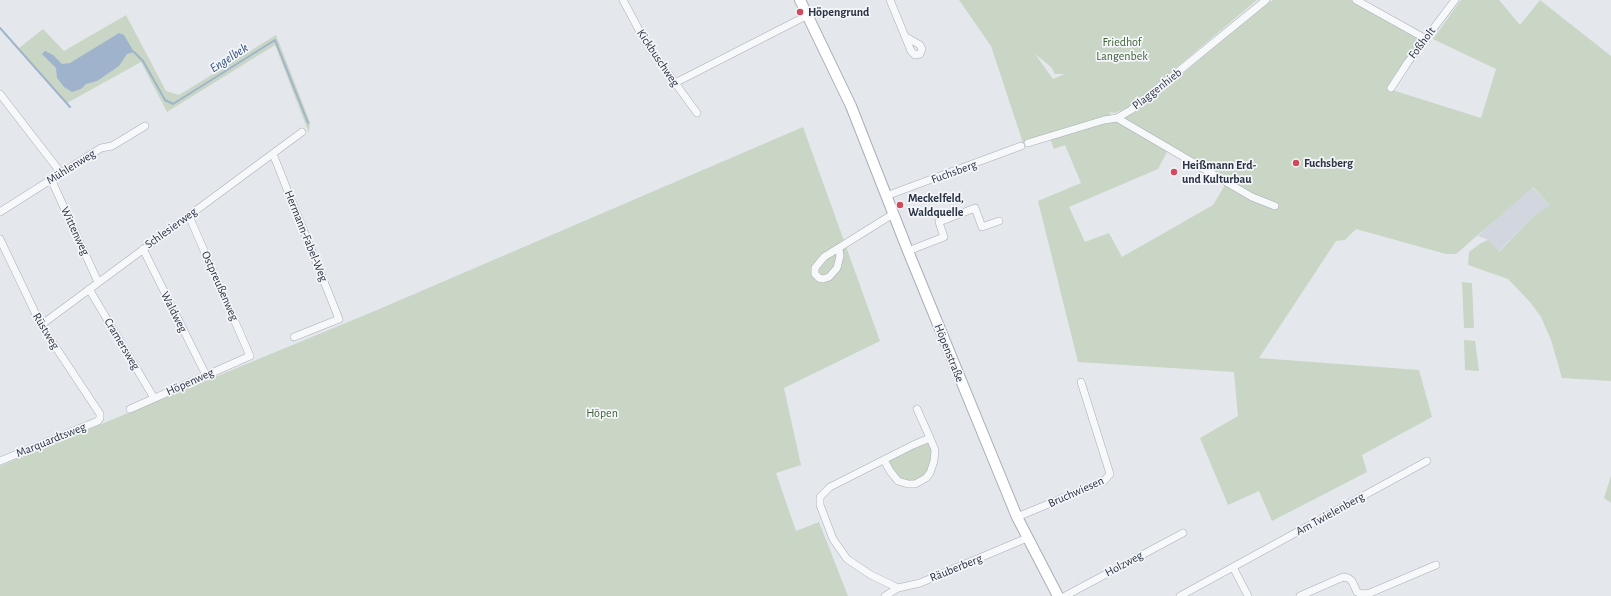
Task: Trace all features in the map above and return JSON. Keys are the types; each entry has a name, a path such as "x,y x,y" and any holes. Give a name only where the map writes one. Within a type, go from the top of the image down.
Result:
{"main road":[{"name":"Höpenstraße","path":"800,0 851,106 893,214 1017,517 1058,596"}],"street":[{"name":"Kickbuschweg","path":"623,0 646,43 697,113"},
{"path":"890,0 906,37"},
{"name":"Plaggenhieb","path":"1028,143 1104,120 1117,118 1131,110 1266,0"},
{"path":"1356,0 1426,39"},
{"name":"Foßholt","path":"1391,88 1455,0"},
{"path":"674,83 808,15"},
{"path":"0,94 61,173"},
{"path":"1117,118 1252,197 1275,206"},
{"name":"Mühlenweg","path":"0,212 101,148 112,146 145,126"},
{"name":"Schlesierweg","path":"41,325 302,132"},
{"name":"Fuchsberg","path":"886,196 1021,146"},
{"name":"Hermann-Fabel-Weg","path":"273,154 339,319 294,337"},
{"name":"Wittenweg","path":"51,179 98,282"},
{"path":"908,251 944,237 939,222 975,208 982,227 999,221"},
{"path":"839,249 893,214"},
{"name":"Ostpreußenweg","path":"189,216 250,356"},
{"name":"Rüstweg","path":"0,238 41,325 100,414 100,418"},
{"name":"Waldweg","path":"143,249 206,375"},
{"name":"Cramersweg","path":"89,289 154,398"},
{"name":"Höpenweg","path":"130,409 250,356"},
{"name":"Bruchwiesen","path":"1017,517 1104,481 1110,474 1081,382"},
{"path":"884,460 898,481 908,484 915,484 926,478 934,461 935,450 917,409"},
{"name":"Marquardtsweg","path":"0,461 98,421 100,418"},
{"path":"899,596 898,588 871,575 848,559 833,539 820,505 820,497 830,486 930,438"},
{"name":"Am Twielenberg","path":"1180,596 1427,461"},
{"name":"Holzweg","path":"1065,596 1183,533"},
{"name":"Räuberberg","path":"885,596 898,588 920,583 1027,538"},
{"path":"1300,596 1343,577 1352,581 1357,592 1362,594 1370,593 1436,565"},
{"path":"1233,567 1248,596"}],"shaded area":[{"path":"1532,187 1550,205 1534,216 1498,252 1488,240 1478,236 1503,211"}],"green space":[{"name":"Friedhof Langenbek","path":"959,0 1257,0 1177,67 1178,68 1127,108 1115,113 1109,112 1118,121 1168,150 1158,169 1069,207 1085,242 1109,233 1122,257 1213,205 1228,180 1124,118 1187,70 1245,20 1273,0 1363,0 1425,34 1389,89 1481,118 1496,69 1433,39 1461,0 1499,0 1520,25 1540,0 1611,56 1611,381 1562,378 1551,340 1541,317 1530,302 1508,279 1468,265 1469,252 1481,243 1488,240 1499,252 1534,216 1550,205 1533,187 1456,254 1446,254 1356,229 1345,240 1336,241 1259,358 1419,370 1432,417 1362,455 1367,472 1272,521 1259,491 1228,505 1200,438 1238,416 1234,372 1078,362 1038,201 1081,183 1065,145 1054,149 1049,135 1023,143 991,46","holes":["1035,54 1051,67 1055,74 1065,74 1053,79"]},
{"path":"126,15 166,91 179,95 276,35 310,122 309,133 275,45 167,112 141,62 67,103 19,48 43,29 64,51"},
{"name":"Höpen","path":"803,127 880,341 784,388 801,465 776,473 796,531 819,522 848,596 0,596 0,466 377,310"},
{"path":"1462,282 1472,283 1474,328 1464,328"},
{"path":"1464,340 1475,341 1479,371 1465,370"},
{"path":"930,438 934,450 930,472 917,483 898,480 884,460"},
{"path":"1611,476 1611,503 1604,498"}],"water":[{"path":"119,33 124,35 134,52 127,54 119,66 97,81 86,84 81,89 72,92 64,87 57,78 56,68 42,54 45,51 53,55 62,64 70,63"}],"waterway":[{"name":"Engelbek","path":"0,28 70,107"},
{"name":"Engelbek","path":"134,52 143,61 165,100 173,104 275,40 308,123"}],"place":[{"name":"Höpengrund","path":"800,12"},
{"name":"Fuchsberg","path":"1296,163"},
{"name":"Heißmann Erd- und Kulturbau","path":"1174,172"},
{"name":"Meckelfeld, Waldquelle","path":"900,205"}]}
